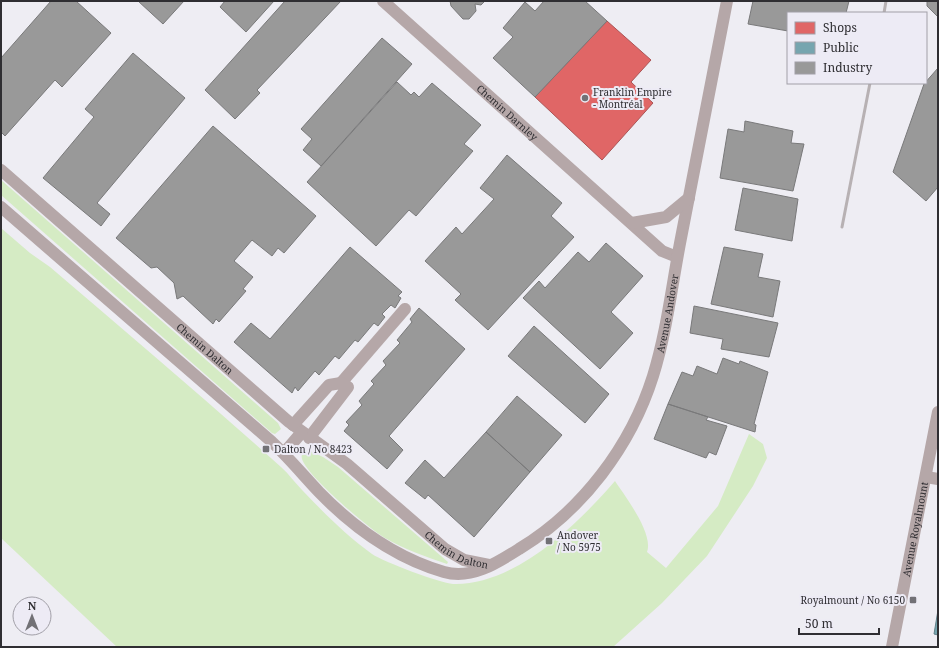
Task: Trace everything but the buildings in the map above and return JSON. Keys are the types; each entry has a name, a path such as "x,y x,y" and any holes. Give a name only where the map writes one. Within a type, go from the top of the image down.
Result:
{"street":[{"name":"Chemin Darnley","path":"383,1 662,250 677,257"},
{"name":"Avenue Andover","path":"492,565 536,538 568,511 596,481 623,442 636,419 654,374 666,321 726,1"},
{"name":"Chemin Dalton","path":"1,170 301,432 347,464 454,555 469,562 492,565"},
{"path":"632,223 666,217 689,198"},
{"name":"Chemin Dalton","path":"1,208 284,453 320,493 368,536 389,549 444,572 465,574 492,565"},
{"path":"301,432 329,385 341,383 405,309"},
{"path":"284,453 301,432 348,388 341,383"},
{"name":"Avenue Royalmount","path":"892,647 938,412"},
{"path":"926,477 938,480"}],"green space":[{"path":"1,180 278,423 281,429 275,434 272,433 1,195"},
{"path":"1,228 30,253 50,267 166,366 284,470 327,516 363,547 378,558 412,572 446,583 453,584 476,582 499,575 521,564 543,550 563,533 600,498 615,481 643,526 648,544 647,552 666,568 718,506 749,434 763,444 767,458 753,486 707,556 662,603 613,647 117,647 1,538"},
{"path":"308,450 323,457 338,467 448,562 447,564 400,546 385,538 366,524 326,489 306,467 302,459 302,453"}],"railway":[{"path":"884,12 886,1"},
{"path":"842,227 870,84"}],"place":[{"name":"Franklin Empire - Montréal","path":"585,98"},
{"name":"Dalton / No 8423","path":"266,449"},
{"name":"Andover / No 5975","path":"549,541"},
{"name":"Royalmount / No 6150","path":"913,600"}]}
